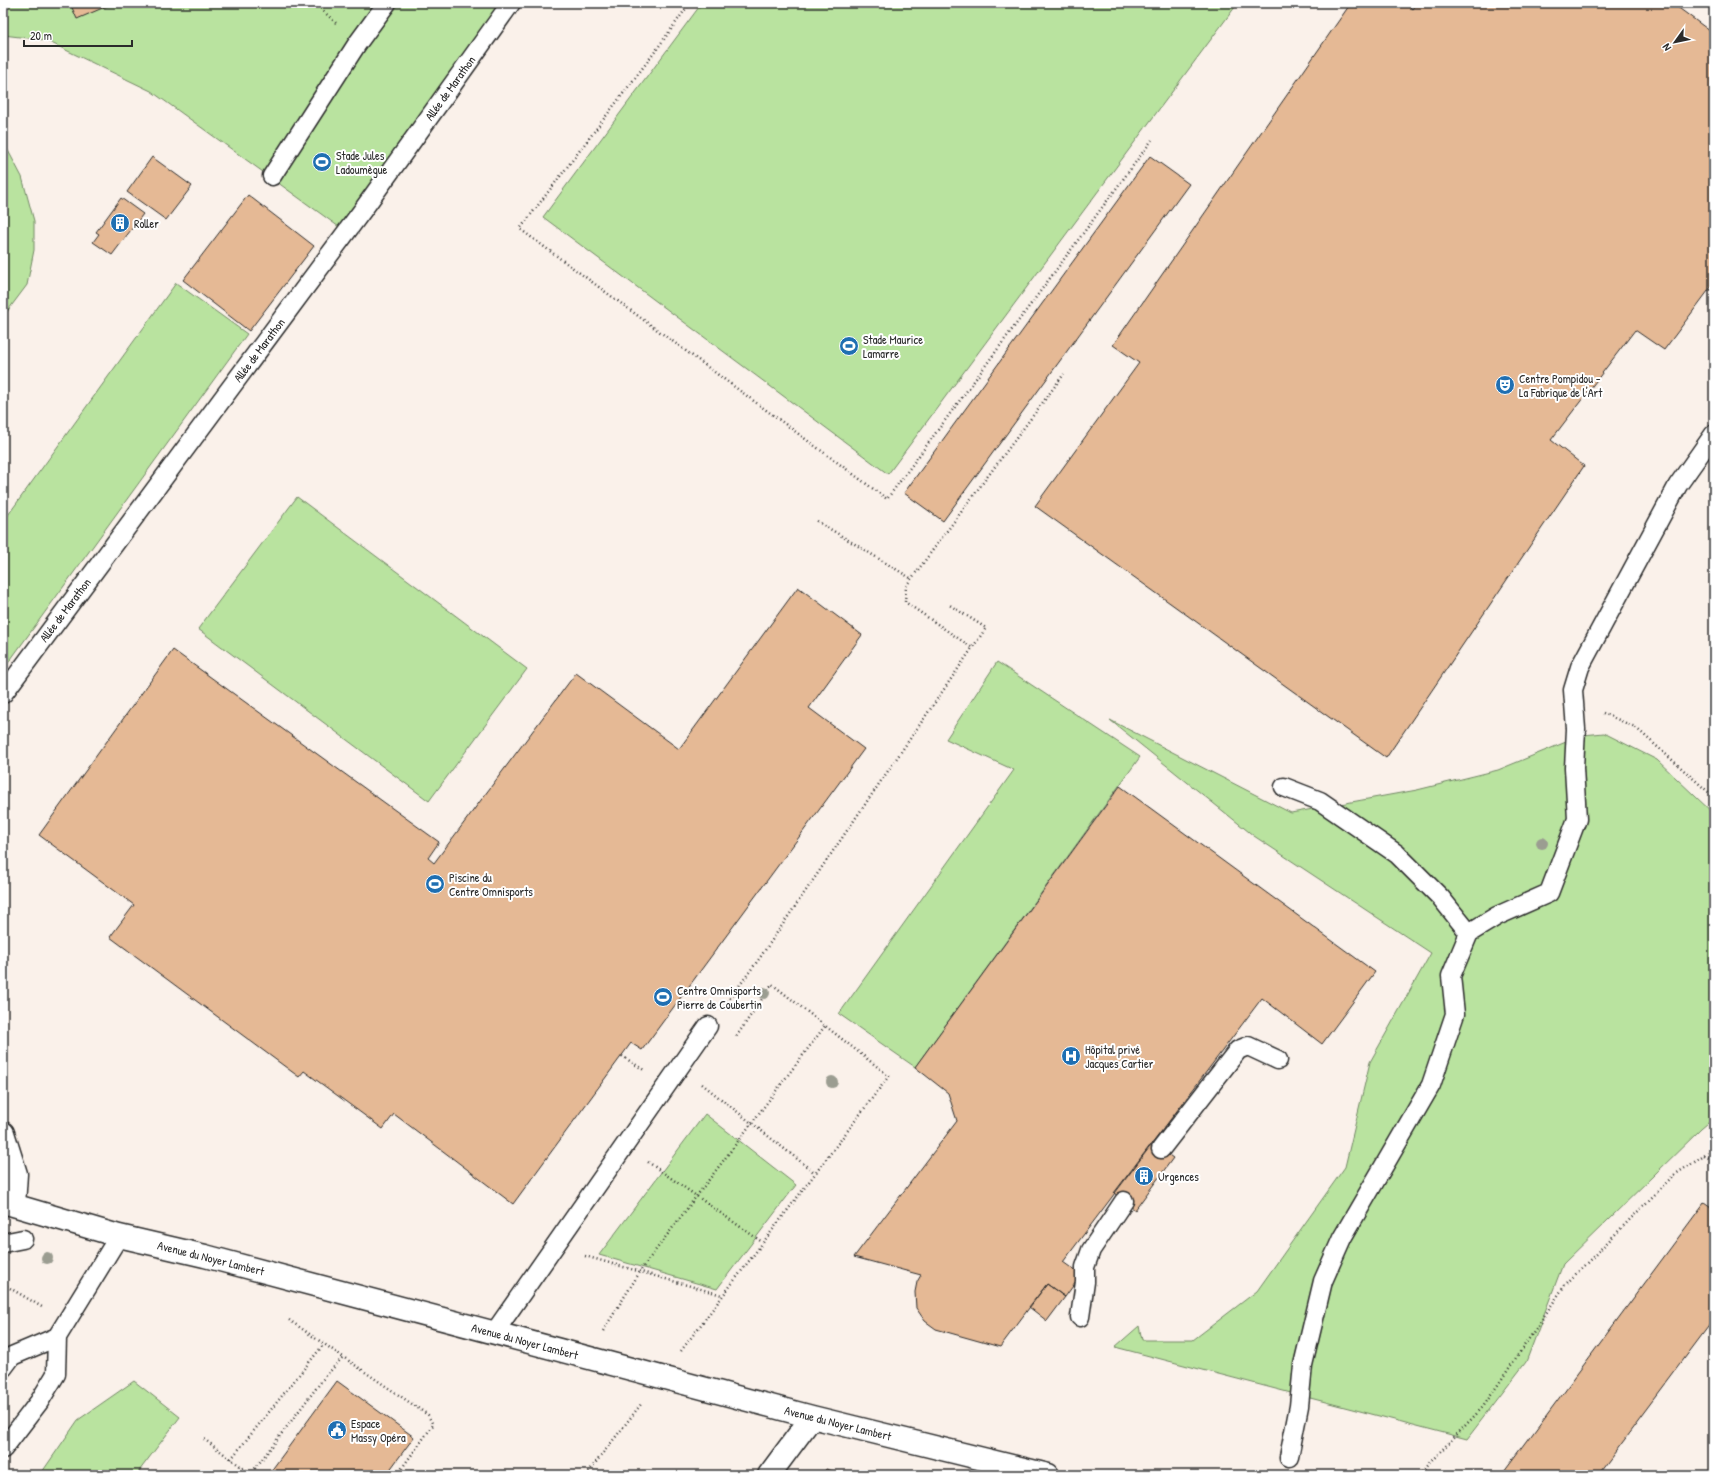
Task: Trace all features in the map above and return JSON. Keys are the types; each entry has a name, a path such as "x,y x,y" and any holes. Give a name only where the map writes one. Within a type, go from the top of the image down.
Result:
{"street":[{"path":"3,1133 16,1174 9,1204"},
{"name":"Avenue du Noyer Lambert","path":"9,1204 120,1236 205,1256 812,1417 1048,1475"},
{"path":"769,1475 812,1417"}],"lane":[{"path":"272,176 357,44 387,3"},
{"name":"Allée de Marathon","path":"3,694 362,211 511,3"},
{"path":"1289,1457 1299,1406 1303,1365 1323,1282 1342,1238 1431,1085 1454,1014 1451,976 1469,933 1497,916 1549,893 1577,819 1574,768 1576,729 1573,690 1580,667 1678,485 1714,434"},
{"path":"1284,787 1320,801 1397,854 1441,898 1469,933"},
{"path":"494,1333 708,1026"},
{"path":"1161,1149 1238,1050 1248,1046 1278,1060"},
{"path":"1080,1317 1085,1282 1085,1267 1092,1250 1124,1200"},
{"path":"3,1449 39,1402 56,1374 57,1337 120,1236"},
{"path":"3,1243 23,1239"},
{"path":"3,1368 12,1356 57,1337"}],"path":[{"path":"690,3 654,53 520,229 887,499 1152,140"},
{"path":"971,647 905,602 906,586 1064,374"},
{"path":"817,521 912,579"},
{"path":"726,1289 889,1076 772,984 732,1042 708,1026 759,959 971,647 986,628 948,604"},
{"path":"1575,709 1600,712 1635,727 1714,797"},
{"path":"587,1358 641,1271 825,1026"},
{"path":"680,1066 815,1173"},
{"path":"624,1145 697,1198 762,1242"},
{"path":"1418,1475 1483,1407 1565,1284 1674,1175 1704,1156 1714,1147"},
{"path":"1704,1156 1714,1160"},
{"path":"585,1256 722,1295"},
{"path":"3,1284 67,1322"},
{"path":"289,1320 344,1356 428,1415 433,1426 397,1475"},
{"path":"231,1459 324,1344"},
{"path":"204,1439 250,1474 324,1378 344,1356"}],"green space":[{"name":"Stade Jules Ladoumègue","path":"3,3 510,3 346,232 151,91 45,40 3,35"},
{"name":"Stade Maurice Lamarre","path":"702,3 1238,3 888,474 543,217"},
{"path":"3,141 22,177 34,221 34,250 27,285 3,317"},
{"path":"176,283 247,334 3,670 3,522"},
{"path":"297,497 527,669 429,801 198,629"},
{"path":"997,662 1140,757 915,1067 839,1014 1014,770 946,739"},
{"path":"1110,720 1291,813 1417,790 1498,770 1583,735 1604,733 1657,760 1714,814 1714,1118 1563,1264 1526,1362 1467,1439 1115,1347 1139,1326 1142,1340 1193,1340 1257,1291 1345,1167 1370,1062 1431,953 1254,836"},
{"path":"705,1114 796,1185 717,1289 599,1255"},
{"path":"134,1381 180,1417 136,1475 40,1475 78,1420"}],"building":[{"path":"70,3 114,3 77,19"},
{"path":"1351,3 1406,3 1413,9 1418,3 1672,3 1714,34 1714,283 1664,350 1635,330 1551,440 1584,466 1386,758 1035,506 1139,363 1113,345"},
{"path":"1150,156 1189,184 943,521 904,493"},
{"path":"152,157 192,186 166,220 127,192"},
{"path":"248,195 314,246 249,331 183,280"},
{"name":"Roller","path":"121,198 143,214 112,255 93,242 99,234 96,232"},
{"name":"Piscine du Centre Omnisports","path":"798,587 862,635 809,708 864,749 642,1050 631,1043 513,1204 394,1114 383,1129 304,1071 299,1077 110,937 134,905 39,835 173,650 439,842 428,858 434,863 576,673 679,749"},
{"name":"Hôpital privé Jacques Cartier","path":"1120,786 1375,972 1322,1044 1262,998 1063,1262 1081,1275 1065,1297 1047,1284 1000,1347 936,1329 925,1321 916,1308 915,1292 917,1282 921,1275 854,1257 957,1121 948,1093 915,1067"},
{"name":"Urgences","path":"1152,1143 1173,1158 1135,1210 1114,1193"},
{"path":"1704,1203 1714,1210 1714,1319 1597,1475 1502,1475"},
{"path":"1047,1284 1065,1297 1047,1321 1029,1307"},
{"path":"337,1381 414,1437 386,1475 268,1475"},
{"path":"826,1469 847,1475 823,1475"}],"place":[{"name":"Stade Jules Ladoumègue","path":"322,162"},
{"name":"Roller","path":"120,223"},
{"name":"Stade Maurice Lamarre","path":"849,346"},
{"name":"Centre Pompidou - La Fabrique de l'Art","path":"1505,385"},
{"name":"Piscine du Centre Omnisports","path":"435,884"},
{"name":"Centre Omnisports Pierre de Coubertin","path":"663,997"},
{"name":"Hôpital privé Jacques Cartier","path":"1071,1056"},
{"name":"Urgences","path":"1144,1176"},
{"name":"Espace Massy Opéra","path":"337,1430"}]}
